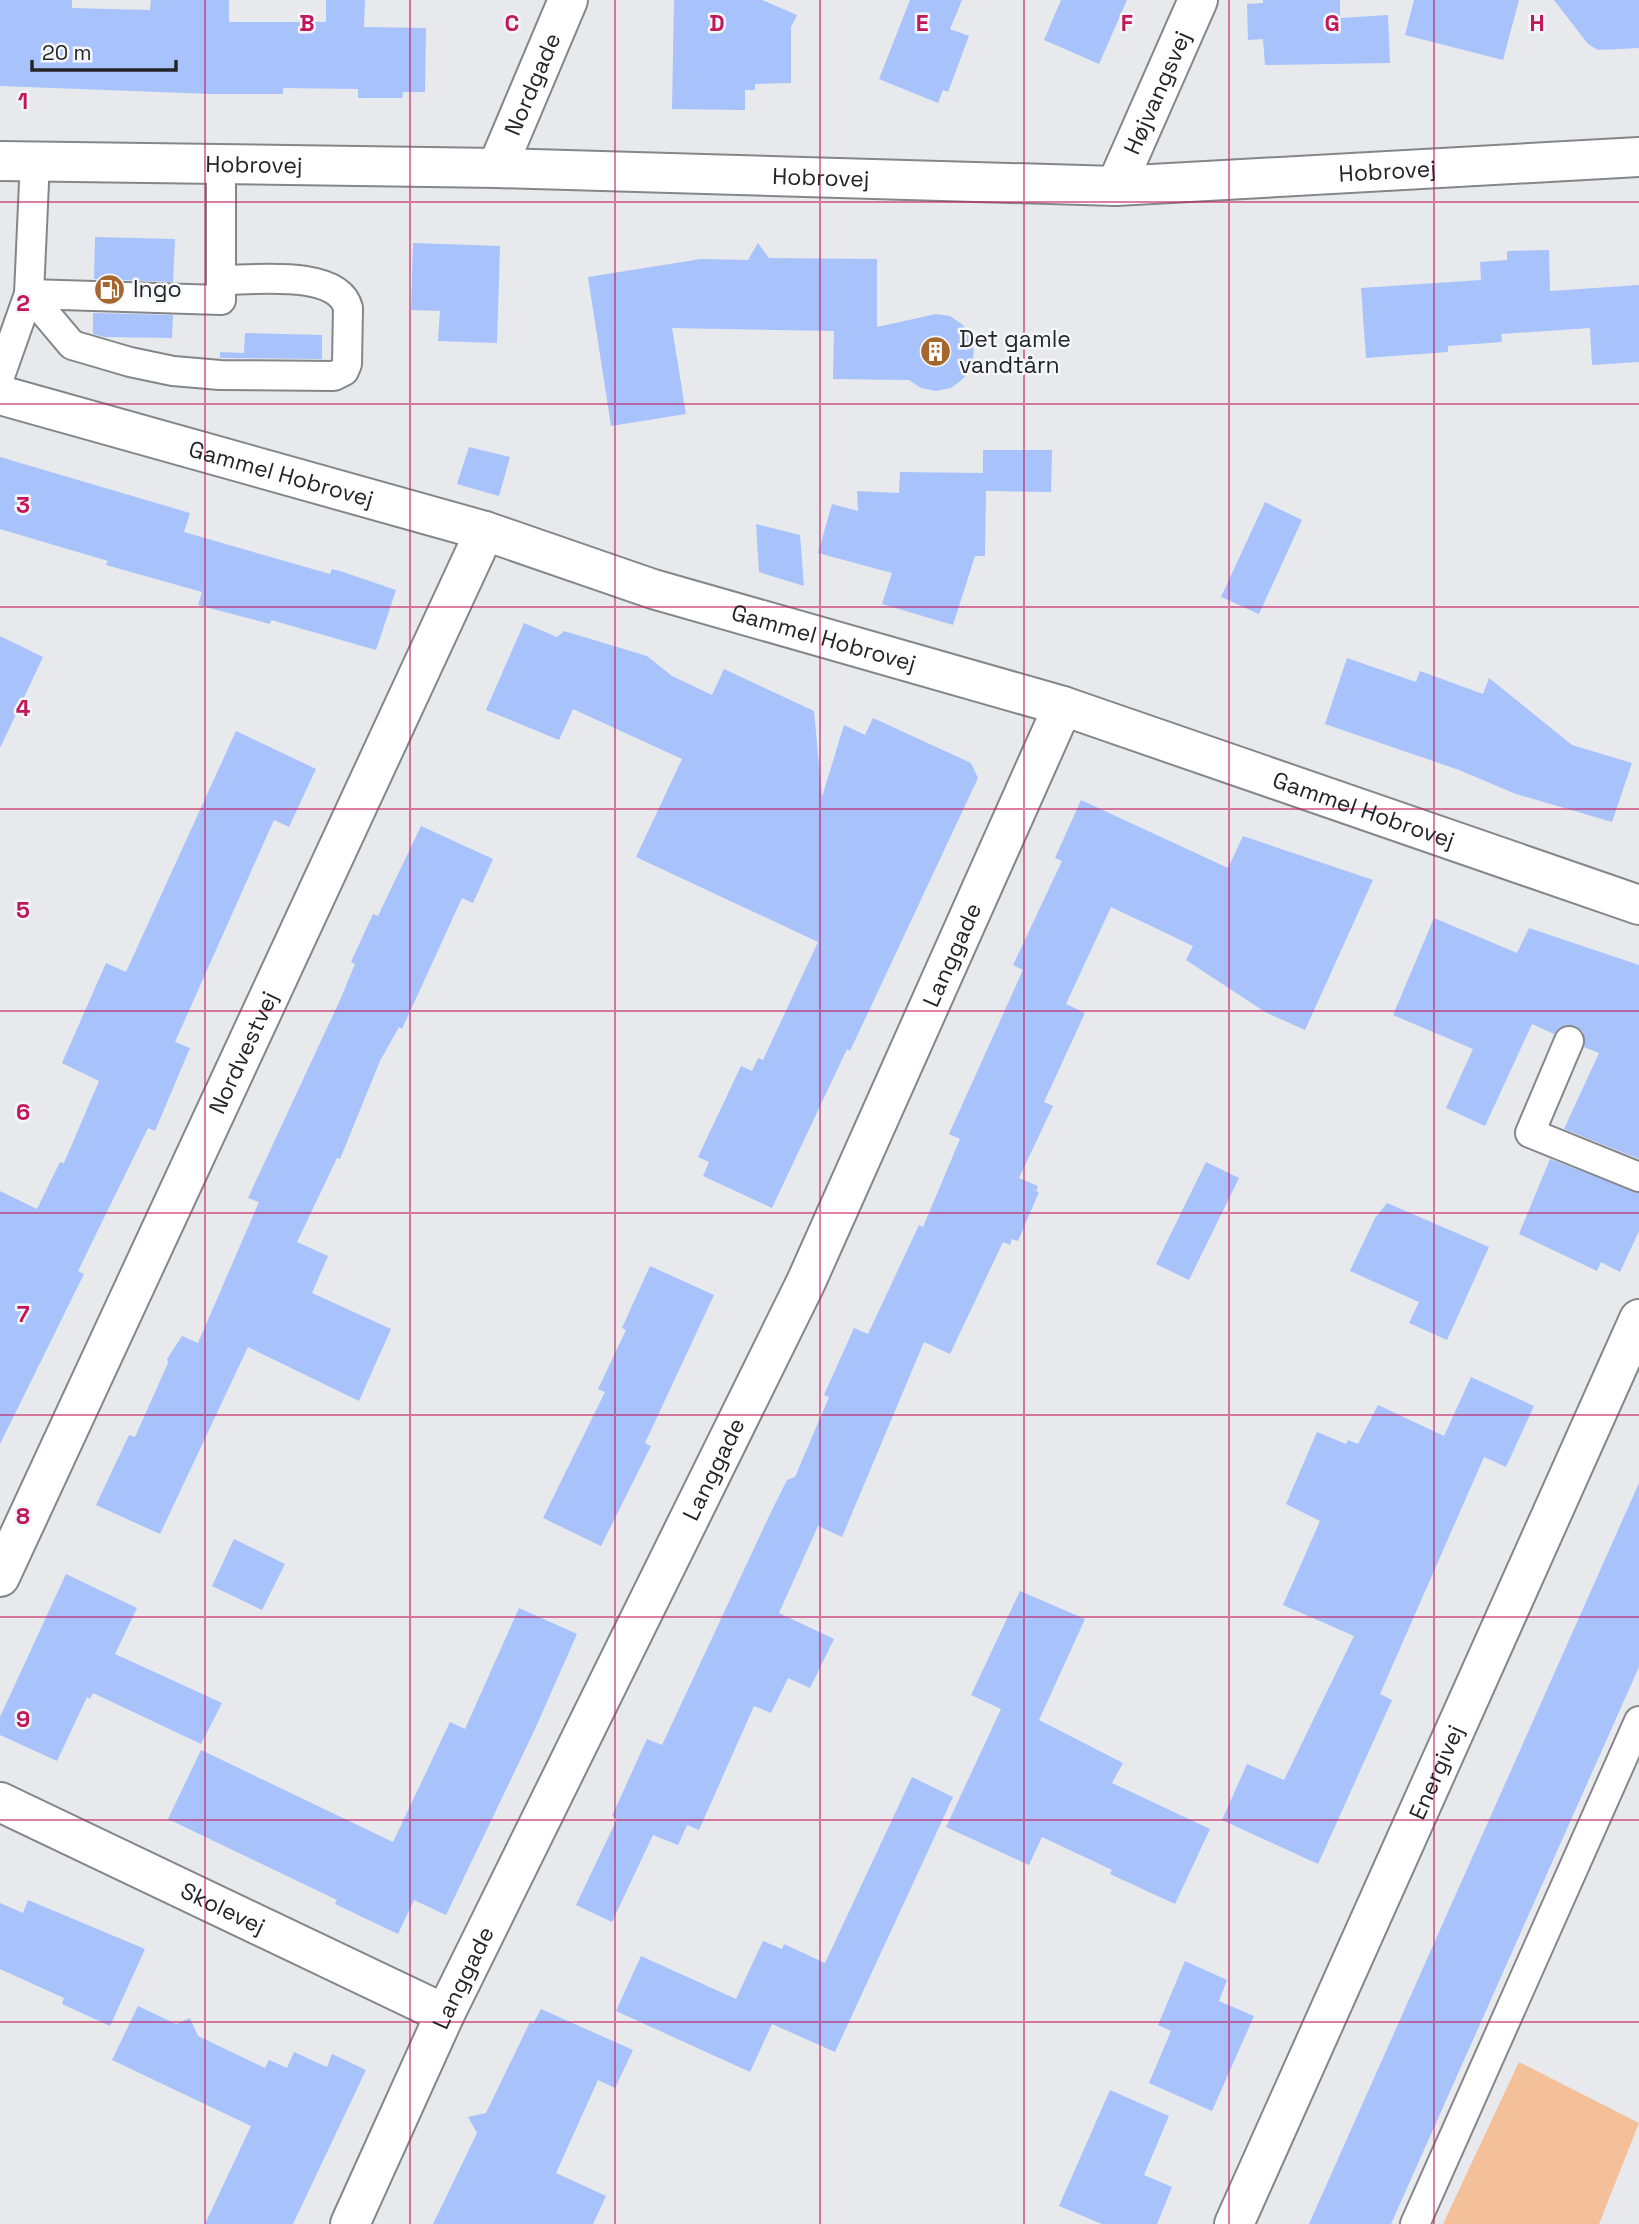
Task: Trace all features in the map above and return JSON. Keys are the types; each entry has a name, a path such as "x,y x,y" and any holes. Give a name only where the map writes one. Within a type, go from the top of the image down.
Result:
{"street":[{"name":"Nordgade","path":"498,168 568,0"},
{"name":"Højvangsvej","path":"1116,186 1198,0"},
{"name":"Hobrovej","path":"18,160 221,166 498,168 1116,186 1639,157"},
{"name":"Gammel Hobrovej","path":"0,395 485,531 653,589 1063,706 1639,905"},
{"name":"Nordvestvej","path":"0,1577 485,531"},
{"name":"Langgade","path":"350,2224 445,2014 806,1282 1063,706"},
{"name":"Energivej","path":"1234,2224 1639,1319"},
{"name":"Skolevej","path":"0,1801 445,2014"}],"lane":[{"path":"0,376 29,294 18,160"},
{"path":"29,294 222,300 221,166"},
{"path":"29,294 72,345 130,362 173,370 220,374 334,376 344,371 347,364 348,308 346,300 332,288 302,281 222,280"},
{"path":"1569,1041 1530,1133 1639,1177"},
{"path":"1415,2224 1639,1721"}],"shaded area":[{"path":"1519,2062 1639,2123 1599,2224 1443,2224"}],"building":[{"path":"0,0 72,0 72,8 150,10 151,0 229,0 229,22 326,22 326,0 365,0 364,27 426,28 425,92 403,92 402,98 358,98 358,89 283,88 283,94 211,94 0,86"},
{"path":"674,0 762,0 797,15 791,27 791,83 755,84 755,90 745,90 745,110 672,109"},
{"path":"910,0 962,0 950,29 969,36 948,92 943,90 938,103 879,79"},
{"path":"1061,0 1127,0 1099,64 1044,40"},
{"path":"1263,0 1340,0 1340,18 1388,15 1390,63 1265,65 1263,39 1248,40 1247,4 1263,3"},
{"path":"1414,0 1519,0 1503,60 1405,35"},
{"path":"1554,0 1639,0 1639,48 1598,50 1588,44"},
{"path":"95,237 175,239 173,282 94,279"},
{"path":"413,243 500,246 497,343 438,341 440,311 411,310"},
{"path":"758,243 769,258 877,259 877,327 936,314 950,316 963,325 971,337 974,352 971,367 963,379 951,388 936,391 921,388 909,380 833,379 834,331 672,328 686,414 611,426 588,277 701,259 748,260"},
{"path":"1549,250 1550,291 1639,285 1639,362 1592,365 1590,328 1501,334 1502,342 1448,346 1448,352 1366,358 1361,288 1481,280 1480,262 1507,260 1507,251"},
{"path":"93,313 173,315 172,338 105,337 93,334"},
{"path":"245,333 322,335 322,359 220,358 220,352 244,353"},
{"path":"469,447 510,457 499,496 457,484"},
{"path":"983,450 1052,450 1051,492 986,491 985,556 975,556 953,625 882,604 892,573 818,553 832,504 858,511 857,491 899,493 900,472 983,473"},
{"path":"0,457 190,513 184,532 330,574 332,569 340,571 396,590 376,650 271,620 270,624 198,605 202,592 106,565 108,561 0,529"},
{"path":"1265,502 1302,520 1259,614 1221,597"},
{"path":"756,524 800,535 804,586 759,572"},
{"path":"524,623 557,637 564,631 647,656 672,676 712,695 724,669 814,711 822,797 844,725 865,735 873,718 971,763 978,778 850,1051 847,1049 772,1208 703,1176 709,1162 698,1157 741,1066 752,1071 758,1058 763,1060 818,942 636,857 682,759 573,709 559,740 486,710"},
{"path":"0,636 43,657 0,748"},
{"path":"1347,658 1416,682 1420,671 1483,694 1489,678 1572,745 1632,763 1612,822 1516,794 1459,770 1325,724"},
{"path":"236,731 316,769 289,827 274,820 175,1042 190,1048 155,1131 148,1128 78,1271 84,1274 0,1444 0,1191 37,1209 60,1162 64,1163 99,1081 62,1063 106,963 126,972"},
{"path":"1081,800 1228,868 1243,836 1373,880 1305,1030 1265,1012 1186,960 1193,946 1111,907 1066,1004 1085,1013 1044,1102 1053,1106 1019,1178 1038,1186 1036,1191 1039,1192 1018,1241 1012,1239 1010,1245 1003,1242 950,1354 924,1342 842,1537 818,1526 779,1613 834,1639 810,1688 788,1678 771,1713 754,1706 699,1830 687,1825 678,1845 653,1835 612,1922 576,1905 617,1819 612,1816 647,1739 662,1745 771,1512 787,1480 795,1477 829,1397 824,1395 854,1328 868,1334 919,1225 923,1227 960,1139 949,1134 1023,970 1013,965 1062,861 1055,858"},
{"path":"421,826 493,859 473,903 462,898 402,1029 399,1027 380,1061 340,1159 337,1158 297,1242 328,1256 312,1293 391,1329 359,1401 248,1347 160,1534 96,1505 129,1435 135,1437 168,1363 167,1359 182,1336 198,1343 259,1202 248,1198 340,1000 355,964 351,962 373,914 378,916"},
{"path":"1434,918 1517,953 1529,928 1639,965 1639,1159 1564,1129 1599,1053 1584,1047 1583,1032 1575,1026 1566,1025 1554,1034 1532,1024 1485,1126 1446,1108 1473,1049 1393,1015"},
{"path":"1550,1159 1639,1193 1639,1231 1620,1272 1601,1262 1597,1271 1519,1234"},
{"path":"1206,1162 1239,1178 1189,1280 1156,1264"},
{"path":"1387,1203 1489,1247 1447,1340 1409,1323 1419,1302 1350,1271 1375,1218"},
{"path":"650,1266 714,1295 645,1443 651,1446 601,1546 543,1518 605,1392 598,1389 626,1330 622,1328"},
{"path":"1471,1377 1534,1406 1506,1467 1484,1457 1380,1694 1392,1700 1318,1864 1222,1820 1247,1764 1284,1780 1354,1636 1283,1605 1320,1521 1286,1504 1317,1432 1346,1444 1348,1440 1358,1444 1378,1405 1444,1436"},
{"path":"1639,1483 1639,1667 1391,2224 1309,2224"},
{"path":"234,1539 285,1564 262,1610 212,1586"},
{"path":"66,1574 137,1608 115,1654 222,1703 201,1744 93,1693 90,1699 87,1697 57,1761 0,1735 0,1717"},
{"path":"1020,1591 1085,1619 1039,1720 1123,1763 1112,1783 1210,1829 1175,1904 1110,1874 1112,1870 1042,1837 1029,1865 946,1827 1001,1709 971,1695"},
{"path":"519,1608 577,1634 446,1915 414,1900 398,1934 335,1904 337,1900 168,1819 201,1750 393,1842 450,1722 465,1729"},
{"path":"912,1777 953,1797 835,2052 772,2024 750,2072 616,2011 641,1956 736,1999 763,1941 782,1949 784,1944 825,1963"},
{"path":"28,1900 145,1949 110,2026 62,2004 64,1998 0,1969 0,1903 23,1913"},
{"path":"1185,1961 1227,1980 1219,2001 1254,2016 1212,2111 1149,2083 1171,2031 1158,2025"},
{"path":"138,2006 176,2024 190,2018 198,2036 265,2068 269,2060 287,2068 294,2052 327,2067 332,2054 366,2070 293,2224 205,2224 251,2126 112,2060"},
{"path":"541,2009 633,2050 615,2088 598,2080 556,2173 606,2196 593,2224 433,2224 477,2133 468,2117 486,2113 530,2022 533,2024"},
{"path":"1110,2090 1169,2116 1144,2175 1172,2187 1157,2224 1102,2224 1059,2206"}],"place":[{"name":"Ingo","path":"110,289"},
{"name":"Det gamle vandtårn","path":"936,352"}]}
